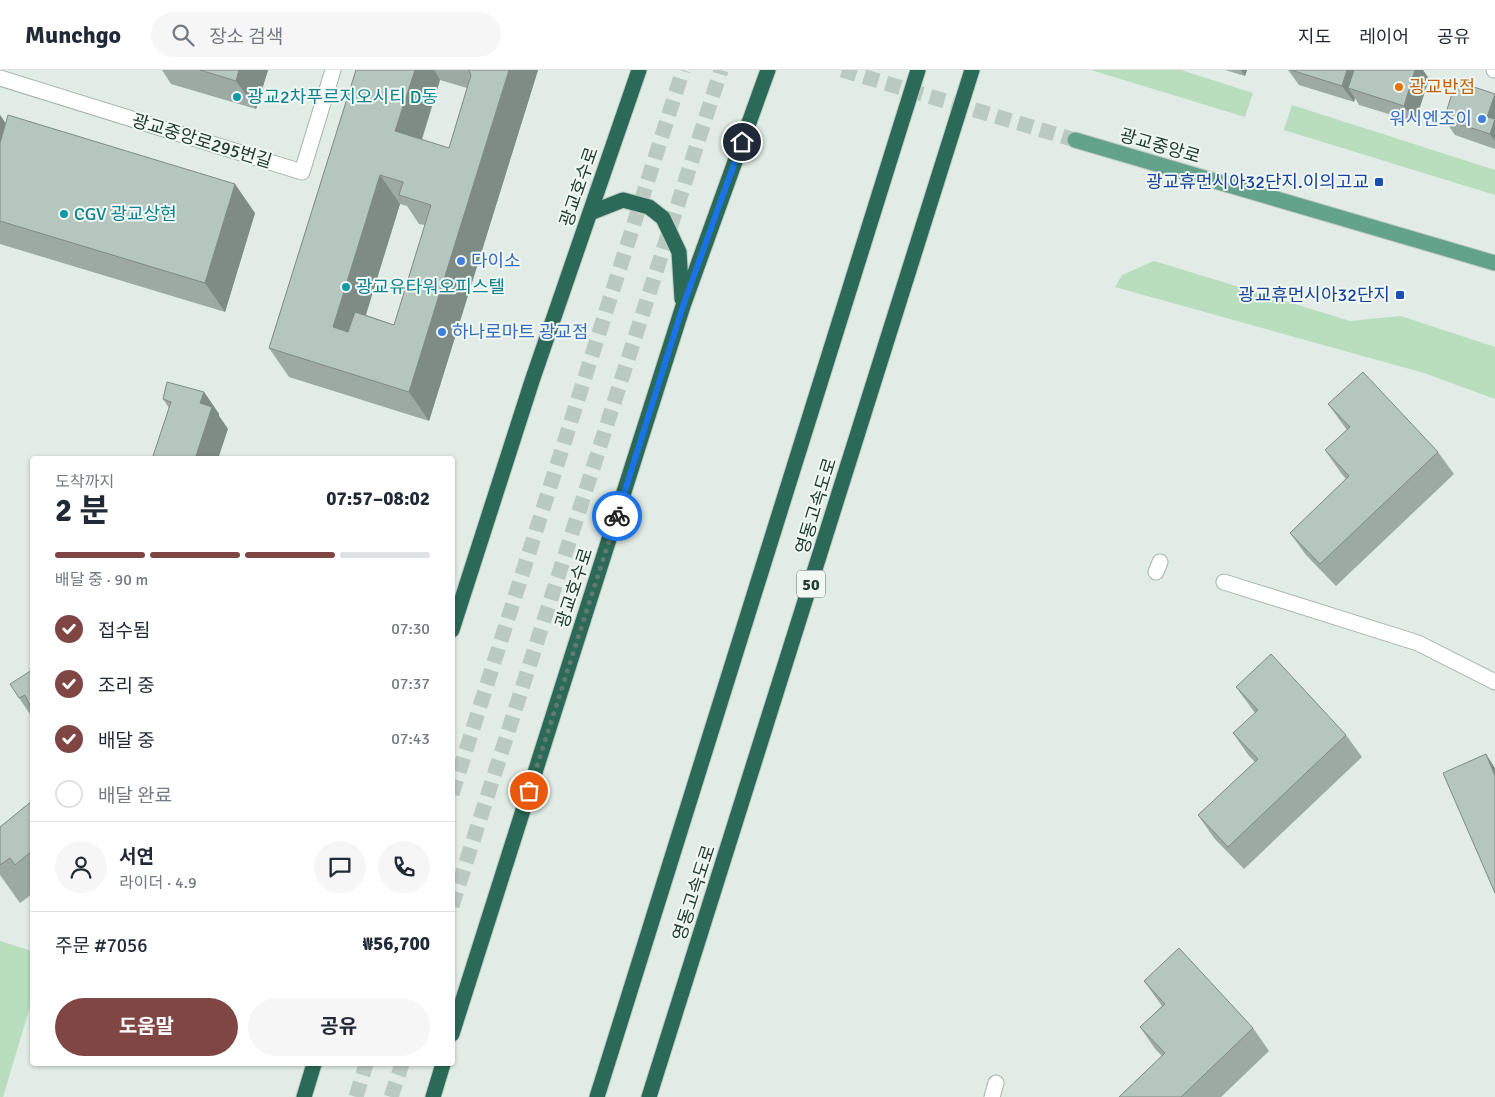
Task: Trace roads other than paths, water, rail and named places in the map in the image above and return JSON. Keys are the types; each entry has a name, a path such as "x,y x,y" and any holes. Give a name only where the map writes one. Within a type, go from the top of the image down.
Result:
{"highway":[{"name":"광교호수로","path":"455,621 532,381 639,70"},
{"name":"광교호수로","path":"455,1025 683,306 768,70"},
{"name":"영동고속도로","path":"596,1097 918,70"},
{"name":"영동고속도로","path":"649,1097 972,70"},
{"path":"590,213 623,200 649,207 663,218 679,252 683,306"},
{"path":"304,1097 313,1066"},
{"path":"433,1097 442,1066"}],"main road":[{"name":"광교중앙로","path":"1075,140 1495,263"}],"lane":[{"name":"광교중앙로295번길","path":"0,78 302,172 333,70"},
{"path":"1224,582 1418,643 1495,682"}],"tunnel":[{"path":"455,785 683,70"},
{"path":"455,897 721,70"},
{"path":"842,70 1075,140"},
{"path":"356,1097 365,1066"},
{"path":"391,1097 401,1066"}],"place":[{"name":"광교반점","path":"1399,87"},
{"name":"광교2차푸르지오시티 D동","path":"237,97"},
{"name":"워시엔조이","path":"1482,119"},
{"name":"광교휴먼시아32단지.이의고교","path":"1379,182"},
{"name":"CGV 광교상현","path":"64,214"},
{"name":"다이소","path":"461,261"},
{"name":"광교유타워오피스텔","path":"346,287"},
{"name":"광교휴먼시아32단지","path":"1400,295"},
{"name":"하나로마트 광교점","path":"442,332"}]}
